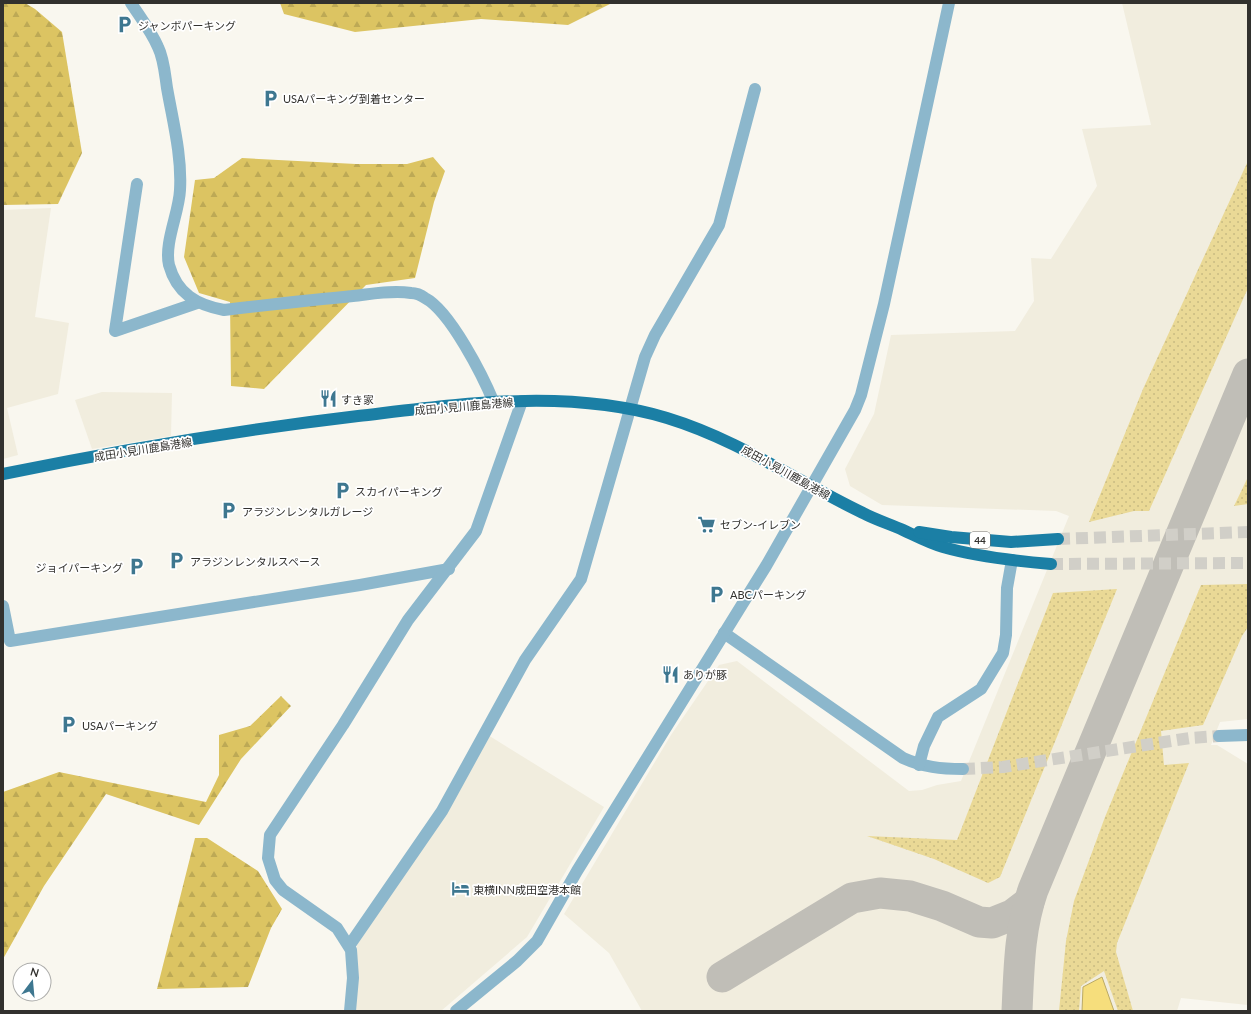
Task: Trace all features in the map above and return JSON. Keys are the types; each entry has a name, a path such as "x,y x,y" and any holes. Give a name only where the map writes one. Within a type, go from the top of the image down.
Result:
{"main road":[{"name":"成田小見川鹿島港線","path":"3,474 94,457 300,423 494,403 522,401 584,402 629,408 699,429 727,440 862,513 943,547 1012,560 1051,564"},
{"name":"成田小見川鹿島港線","path":"902,530 951,537 1011,542 1058,539"}],"street":[{"path":"131,3 161,54 178,146 180,191 170,246 169,264 177,283 184,292 197,303 207,307 224,310 394,292 412,293 425,297 446,317 480,372 494,403"},
{"path":"456,1011 517,961 537,941 577,871 724,633 812,486 855,410 861,395 884,304 949,3"},
{"path":"349,946 442,811 525,660 581,579 629,408 645,358 655,335 719,225 754,88"},
{"path":"137,184 115,331 197,303"},
{"path":"350,1011 353,978 351,950 337,928 282,890 275,880 268,858 270,835 343,725 408,620 449,569 476,530 522,401"},
{"path":"919,765 924,746 938,717 980,689 1003,653 1006,635 1007,588 1012,560"},
{"path":"3,606 10,641 360,585 449,569"},
{"path":"724,633 902,758 919,765 942,769 963,769"},
{"path":"1219,736 1248,735"}],"shaded area":[{"path":"1122,3 1248,3 1248,719 1220,722 1211,745 1217,745 1248,764 1248,1005 1181,998 1177,1011 642,1011 609,953 564,914 671,735 719,665 737,661 909,791 922,790 937,785 961,781 1069,516 1056,511 882,505 850,486 845,469 874,414 891,335 1015,331 1034,301 1031,258 1051,259 1097,186 1082,129 1151,125"},
{"path":"1248,161 1248,288 1149,511 1134,511 1089,522 1143,389"},
{"path":"51,208 35,317 69,323 58,394 7,408 18,455 3,459 3,210"},
{"path":"102,392 172,393 171,436 92,449 75,400"},
{"path":"1248,477 1248,504 1234,506"},
{"path":"1248,584 1248,627 1242,636 1203,725 1161,731 1164,765 1189,763 1117,943 1116,952 1133,1011 1118,1011 1104,971 1081,986 1079,1011 1059,1011 1066,941 1074,901 1105,817 1201,585"},
{"path":"1117,589 1000,877 988,883 934,859 867,836 957,840 1053,593"},
{"path":"488,735 604,807 527,937 441,1011 354,1011 357,945 425,840"},
{"path":"1102,977 1114,1011 1082,1011 1083,987"}],"green space":[{"path":"3,3 25,3 35,9 62,32 82,153 58,204 3,205"},
{"path":"280,3 612,3 568,25 481,19 355,32 284,14"},
{"path":"433,157 445,171 434,202 415,278 366,285 264,389 231,386 230,302 199,293 184,257 195,180 214,178 242,158 356,164 407,164"},
{"path":"281,696 291,706 241,759 199,825 106,794 44,886 3,959 3,792 59,772 206,802 219,775 219,735 250,726"},
{"path":"195,838 207,838 258,871 282,909 271,928 248,987 157,989"}],"taxiway":[{"path":"1017,1011 1022,935 1028,905 1033,890 1248,374"},
{"path":"722,977 852,898 880,893 910,896 942,906 979,922 992,923 1012,915 1029,902"}],"tunnel":[{"path":"1058,539 1248,532"},
{"path":"1051,564 1248,563"},
{"path":"963,769 1003,767 1190,738 1219,736"}],"place":[{"name":"ジャンボパーキング","path":"125,25"},
{"name":"USAパーキング到着センター","path":"270,98"},
{"name":"すき家","path":"328,399"},
{"name":"スカイパーキング","path":"342,491"},
{"name":"アラジンレンタルガレージ","path":"229,511"},
{"name":"セブン-イレブン","path":"707,524"},
{"name":"アラジンレンタルスペース","path":"177,561"},
{"name":"ジョイパーキング","path":"136,567"},
{"name":"ABCパーキング","path":"717,594"},
{"name":"ありが豚","path":"670,674"},
{"name":"USAパーキング","path":"69,725"},
{"name":"東横INN成田空港本館","path":"460,889"}]}
